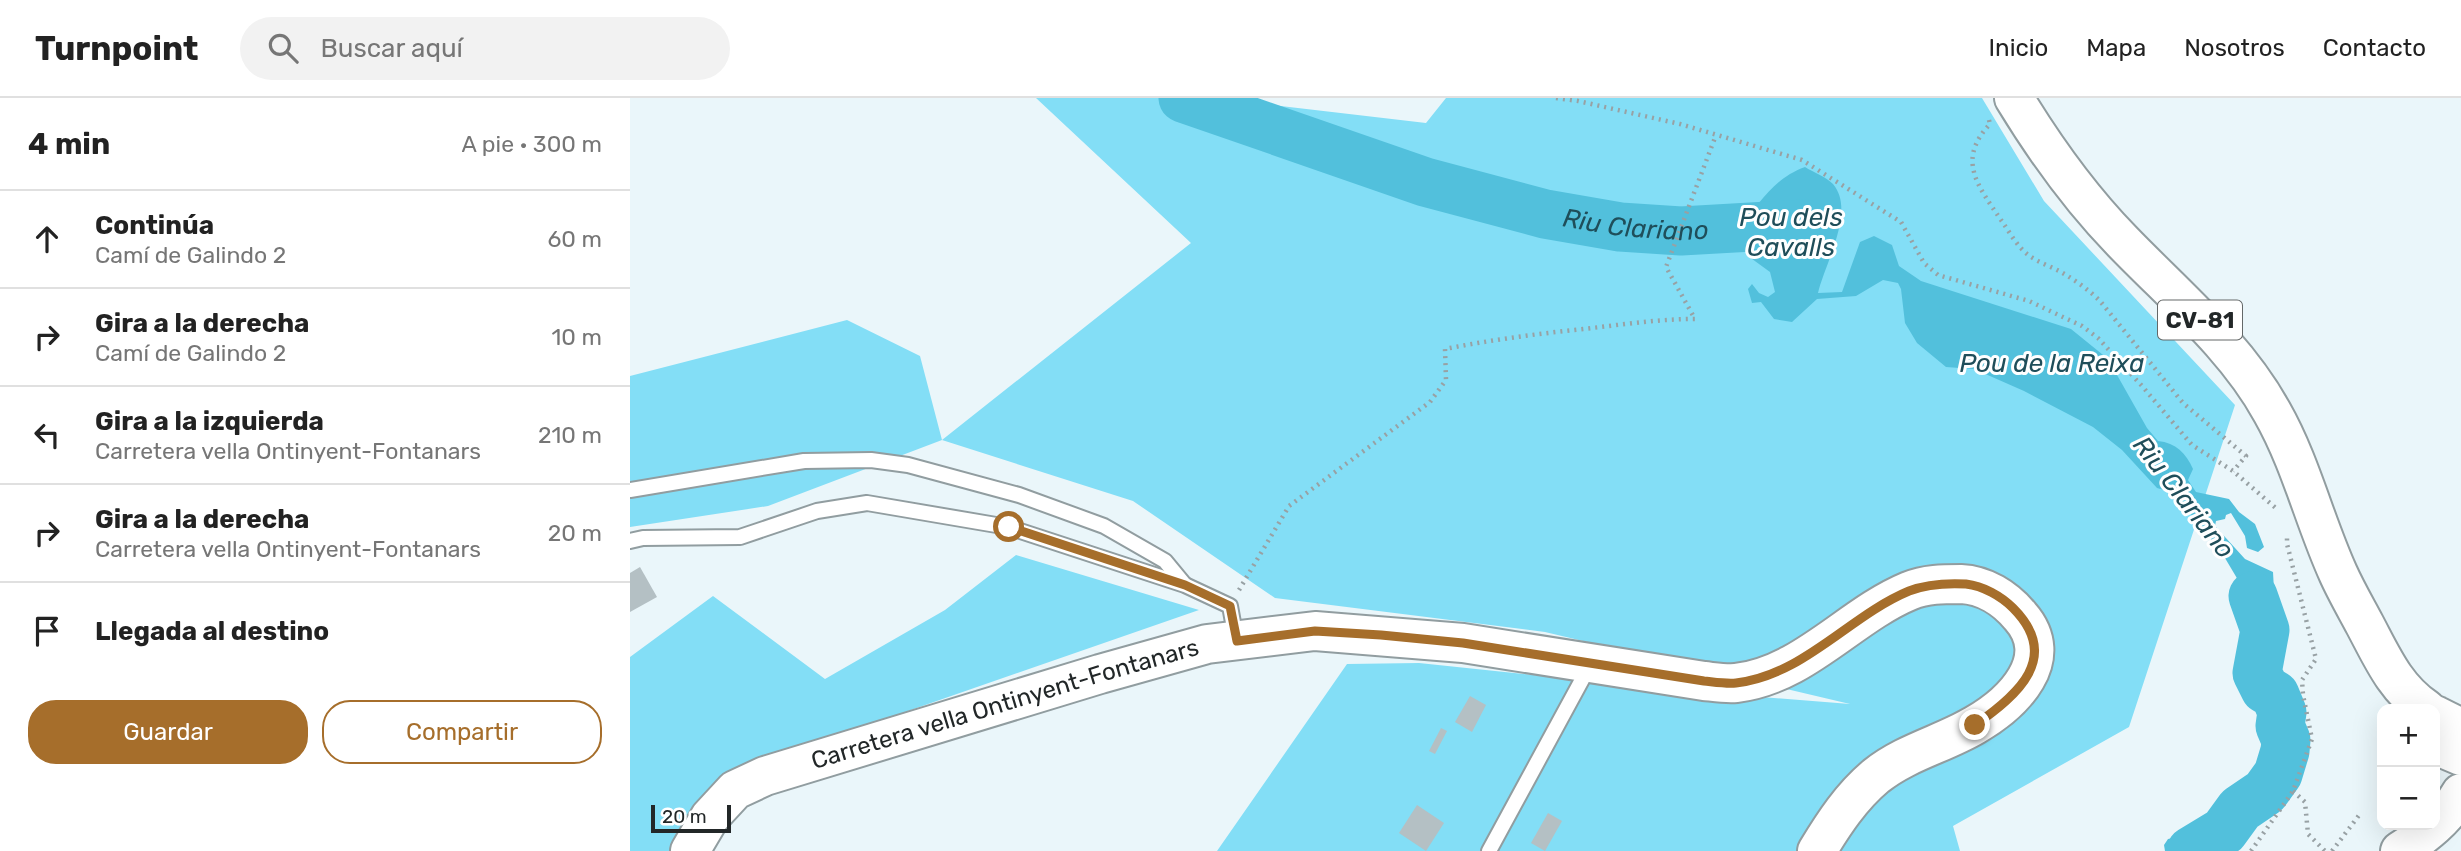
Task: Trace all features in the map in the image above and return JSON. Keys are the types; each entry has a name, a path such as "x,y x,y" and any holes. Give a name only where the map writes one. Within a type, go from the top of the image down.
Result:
{"street":[{"name":"CV-81","path":"2001,106 2046,148 2120,239 2231,351 2254,383 2272,411 2298,464 2338,573 2380,657 2409,696 2448,731"},
{"name":"CV-81","path":"2338,573 2347,626 2375,688 2388,704"},
{"name":"Carretera vella Ontinyent-Fontanars","path":"690,851 710,817 735,790 765,776 1207,644 1233,624 1463,643 1704,681 1735,683 1781,669 1823,646 1888,602 1910,591 1931,585 1970,584 1990,591 2010,605 2023,618 2032,637 2036,656 2028,677 2000,708 1975,725 1903,758 1877,776 1852,799 1817,851"},
{"path":"2400,851 2429,832 2453,807 2461,793"},
{"path":"2370,851 2385,839 2381,830"}],"lane":[{"path":"630,490 804,461 871,460 908,465 1019,495 1104,526 1165,561 1185,585 1233,624"},
{"path":"630,541 643,538 740,537 807,513 867,503 1009,527 1185,585"},
{"path":"1489,851 1591,663"}],"path":[{"path":"1556,98 1668,121 1802,160 1901,222 1924,263 1938,275 2029,301 2082,326 2098,338 2192,445 2233,471 2287,518"},
{"path":"2001,106 1975,143 1974,174 1980,190 2030,257 2091,292 2183,403 2246,456 2233,471"},
{"path":"1233,624 1289,506 1430,402 1446,380 1445,349 1481,341 1666,319 1695,319 1666,267 1716,135"},
{"path":"2251,851 2292,791 2312,739 2302,680 2316,659 2287,544 2287,531"},
{"path":"2292,791 2305,802 2308,834 2325,851"},
{"path":"2332,851 2377,820"}],"shaded area":[{"path":"1036,98 1211,98 1426,123 1446,98 1982,98 2044,201 2235,405 2129,727 1953,826 1960,851 1217,851 1347,664 1419,663 1685,691 1850,704 1545,632 1275,598 1133,501 942,440 1191,243"},
{"path":"847,320 920,356 942,440 768,506 630,527 630,376"},
{"path":"1016,555 1199,610 735,771 691,851 630,851 630,657 713,596 825,679 945,610"}],"water":[{"path":"1805,167 1833,184 1839,195 1841,208 1837,237 1818,293 1842,292 1860,242 1874,236 1892,245 1899,266 1921,281 2071,329 2108,359 2147,428 2158,441 2175,447 2187,458 2193,469 2188,480 2196,492 2229,499 2239,512 2255,524 2264,547 2258,552 2247,548 2245,536 2231,513 2226,515 2225,519 2216,521 2215,526 2245,559 2273,572 2274,590 2266,588 2263,601 2275,618 2277,628 2269,635 2266,649 2258,659 2251,648 2256,644 2260,621 2240,599 2241,585 2222,553 2174,493 2157,488 2122,450 2093,427 2024,391 1974,369 1946,367 1917,343 1905,323 1898,283 1883,280 1856,296 1817,299 1792,322 1774,319 1761,302 1752,303 1748,289 1752,284 1759,293 1768,297 1775,292 1770,272 1748,256 1744,238 1736,229 1774,186"},
{"path":"2265,665 2294,690 2294,758 2281,776 2272,775 2269,769 2268,735 2262,706 2242,679 2244,673 2249,674 2254,667"},
{"path":"2232,806 2240,809 2241,817 2223,849 2165,851 2164,845 2168,839 2182,836"}],"building":[{"path":"640,567 657,597 630,612 630,573"},
{"path":"1470,696 1486,705 1472,732 1455,722"},
{"path":"1441,728 1447,731 1435,754 1429,751"},
{"path":"1417,805 1444,823 1426,851 1399,833"},
{"path":"1548,813 1562,821 1545,851 1531,843"}],"waterway":[{"name":"Riu Clariano","path":"1183,98 1425,182 1545,214 1620,227 1681,231 1804,224"},
{"name":"Riu Clariano","path":"2191,851 2224,831 2240,809 2265,792 2278,774 2285,751 2286,740 2280,726 2282,712 2275,695 2265,689 2257,673 2265,630 2253,596"}],"route":[{"path":"1009,527 1185,585 1230,606 1237,641 1315,631 1381,635 1463,643 1704,681 1735,683 1781,669 1910,591 1931,585 1970,584 1990,591 2023,618 2032,637 2036,656 2028,677 2016,692 2000,708 1975,725"}],"water label":[{"name":"Pou dels Cavalls","path":"1791,232"},
{"name":"Pou de la Reixa","path":"2052,363"}]}
